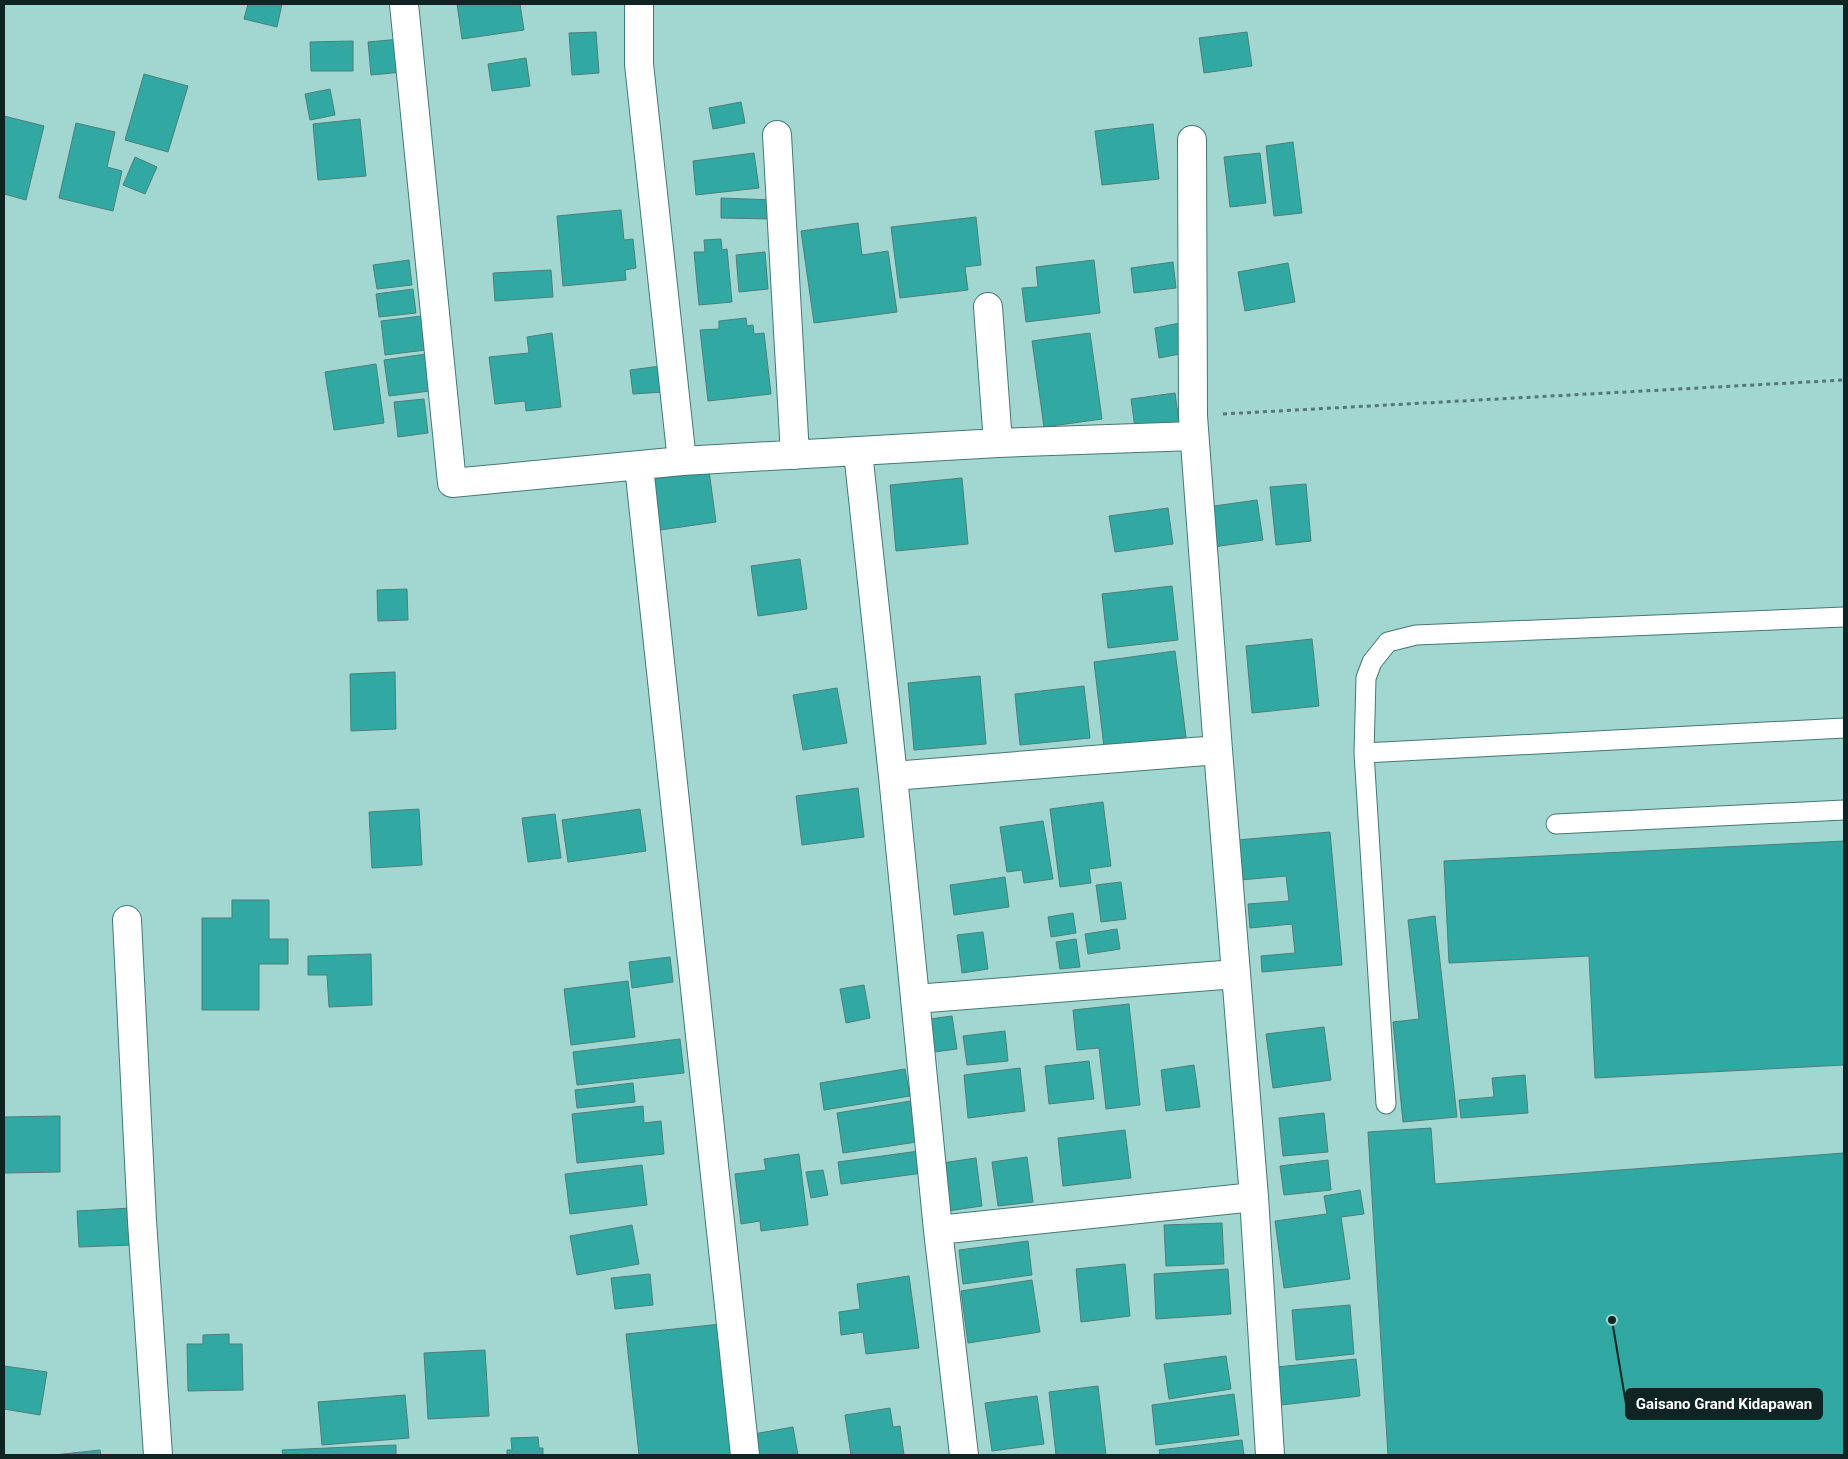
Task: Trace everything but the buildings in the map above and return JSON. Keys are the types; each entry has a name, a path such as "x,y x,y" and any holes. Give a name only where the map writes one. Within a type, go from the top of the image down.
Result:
{"street":[{"path":"404,4 452,483 682,461 998,443 1194,426"},
{"path":"639,4 639,64 682,461"},
{"path":"777,135 794,455"},
{"path":"1192,140 1194,426 1254,1197 1270,1455"},
{"path":"988,307 998,443"},
{"path":"858,452 893,776 938,1230 964,1455"},
{"path":"639,466 745,1455"},
{"path":"893,776 1218,750"},
{"path":"127,920 142,1221 158,1455"},
{"path":"915,999 1236,974"},
{"path":"938,1230 1254,1197"}],"lane":[{"path":"1386,1104 1364,753 1366,678 1372,662 1388,642 1416,634 1844,617"},
{"path":"1364,753 1844,728"},
{"path":"1556,824 1844,810"}],"path":[{"path":"1194,426 1844,380"}],"place":[{"name":"Gaisano Grand Kidapawan","path":"1612,1320"}]}
